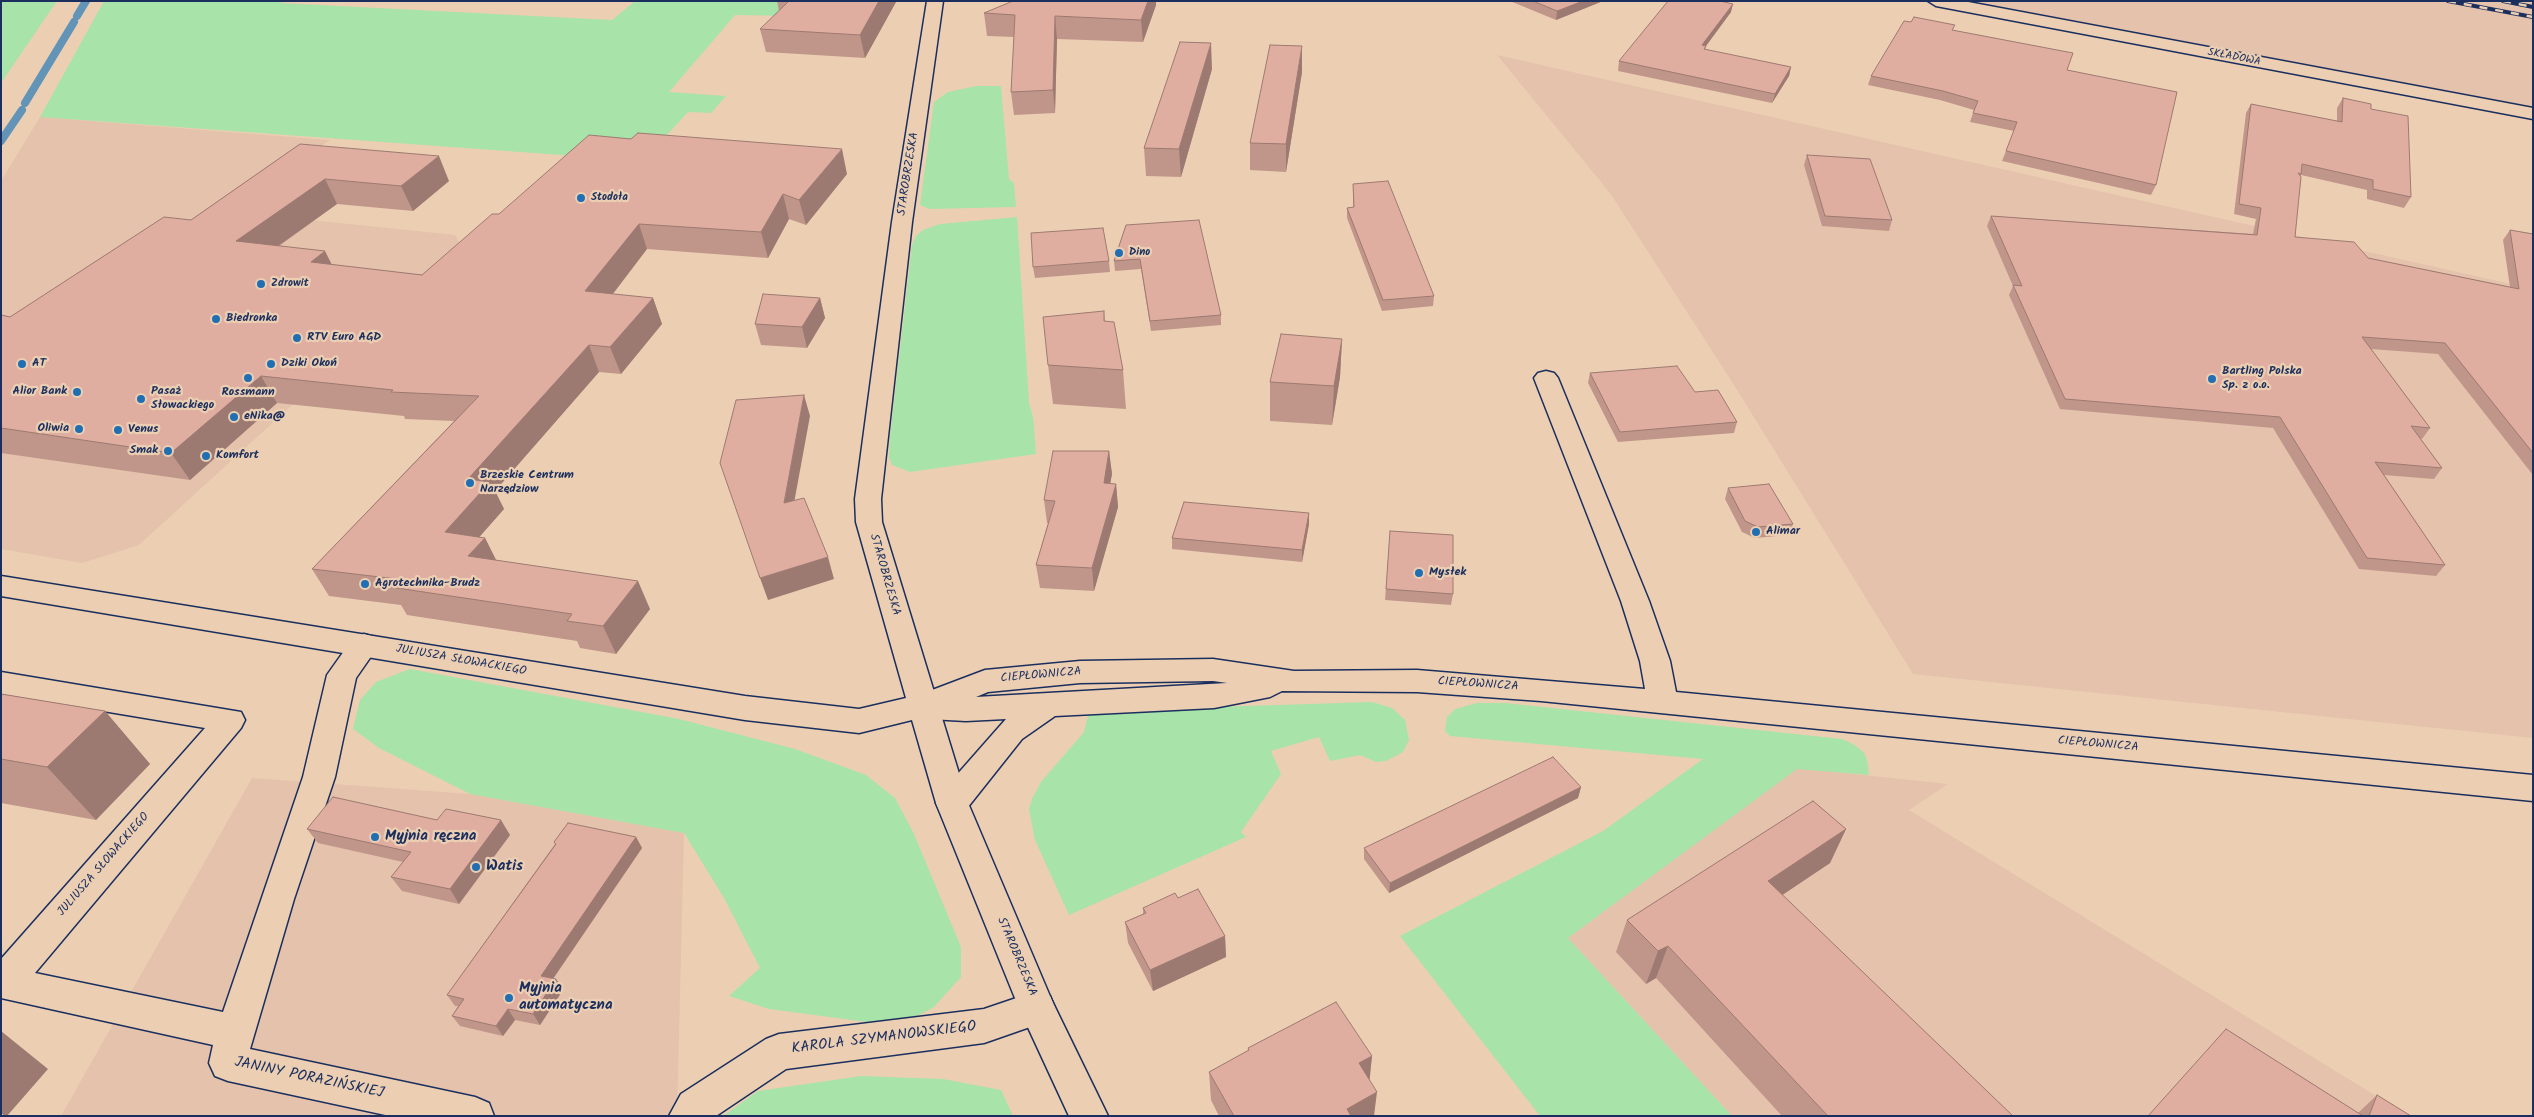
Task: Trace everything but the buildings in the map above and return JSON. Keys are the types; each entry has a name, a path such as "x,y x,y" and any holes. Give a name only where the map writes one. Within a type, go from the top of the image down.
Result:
{"street":[{"name":"STAROBRZESKA","path":"935,1 902,222 868,499 869,522 952,803 1037,1008 1089,1116"},
{"name":"SKŁADOWA","path":"1936,1 2533,114"},
{"path":"1546,378 1635,601 1655,661 1663,702"},
{"name":"JULIUSZA SŁOWACKIEGO","path":"1,586 364,644 754,710 859,721 922,706"},
{"path":"3,982 235,1032 319,777 342,674 364,644"},
{"name":"CIEPŁOWNICZA","path":"922,706 985,682 1080,672 1212,670 1294,682 1417,681 1663,702 1890,726 2533,788"},
{"name":"CIEPŁOWNICZA","path":"922,706 966,709 1051,703 1214,696 1294,682"},
{"name":"JULIUSZA SŁOWACKIEGO","path":"1,683 230,720 3,982"},
{"path":"952,803 1011,731 1051,703"},
{"name":"KAROLA SZYMANOWSKIEGO","path":"688,1116 695,1107 779,1052 984,1026 1037,1008"},
{"name":"JANINY PORAZIŃSKIEJ","path":"235,1032 228,1063 475,1116"}],"shaded area":[{"path":"1962,1 2533,1 2533,108 2217,49"},
{"path":"1497,55 2533,289 2533,738 1913,674 1729,377 1610,193"},
{"path":"40,117 330,140 224,211 455,235 463,249 139,545 82,563 1,549 1,181"},
{"path":"1797,768 1948,784 1909,810 2409,1116 1732,1116 1568,938"},
{"path":"252,778 470,794 684,833 677,1116 61,1116"}],"green space":[{"path":"1,1 57,1 1,83"},
{"path":"104,1 282,1 281,3 612,20 635,1 806,1 794,16 735,15 669,92 726,96 711,113 688,112 643,161 40,117"},
{"path":"976,86 1001,86 1009,179 1014,183 1016,207 930,209 920,205 934,102 948,92"},
{"path":"1017,217 1029,403 1033,417 1036,454 910,472 892,465 889,457 890,437 912,245 916,236 923,230 940,224"},
{"path":"410,669 679,719 795,749 866,775 895,798 914,834 961,947 961,977 934,1007 908,1021 867,1022 769,1009 729,996 760,968 724,898 684,833 470,794 379,748 353,729 360,700 376,682"},
{"path":"1372,702 1392,708 1405,720 1409,740 1403,752 1386,761 1376,762 1360,755 1330,761 1319,737 1271,751 1281,774 1241,832 1246,837 1069,915 1035,840 1029,809 1041,782 1084,732 1089,711"},
{"path":"1477,703 1505,703 1842,739 1855,745 1864,753 1869,775 1797,769 1568,938 1732,1116 1540,1116 1400,936 1603,831 1703,759 1450,736 1445,731 1447,717 1455,709"},
{"path":"861,1076 943,1079 1001,1090 1013,1116 723,1116 758,1091"}],"waterway":[{"path":"77,16 86,1"},
{"path":"25,103 74,22"},
{"path":"1,141 22,110"}],"railway":[{"path":"2448,1 2533,17"},
{"path":"2503,1 2533,7"}],"place":[{"name":"Stodoła","path":"581,198"},
{"name":"Dino","path":"1119,253"},
{"name":"Zdrowit","path":"261,284"},
{"name":"Biedronka","path":"216,319"},
{"name":"RTV Euro AGD","path":"297,338"},
{"name":"AT","path":"22,364"},
{"name":"Dziki Okoń","path":"271,364"},
{"name":"Rossmann","path":"248,378"},
{"name":"Bartling Polska Sp. z o.o.","path":"2212,379"},
{"name":"Alior Bank","path":"77,392"},
{"name":"Pasaż Słowackiego","path":"141,399"},
{"name":"eNika@","path":"234,417"},
{"name":"Oliwia","path":"79,429"},
{"name":"Venus","path":"118,430"},
{"name":"Smak","path":"168,451"},
{"name":"Komfort","path":"206,456"},
{"name":"Brzeskie Centrum Narzędziow","path":"470,483"},
{"name":"Alimar","path":"1756,532"},
{"name":"Mysłek","path":"1419,573"},
{"name":"Agrotechnika-Brudz","path":"365,584"},
{"name":"Myjnia ręczna","path":"375,837"},
{"name":"Watis","path":"476,867"},
{"name":"Myjnia automatyczna","path":"509,998"}]}
